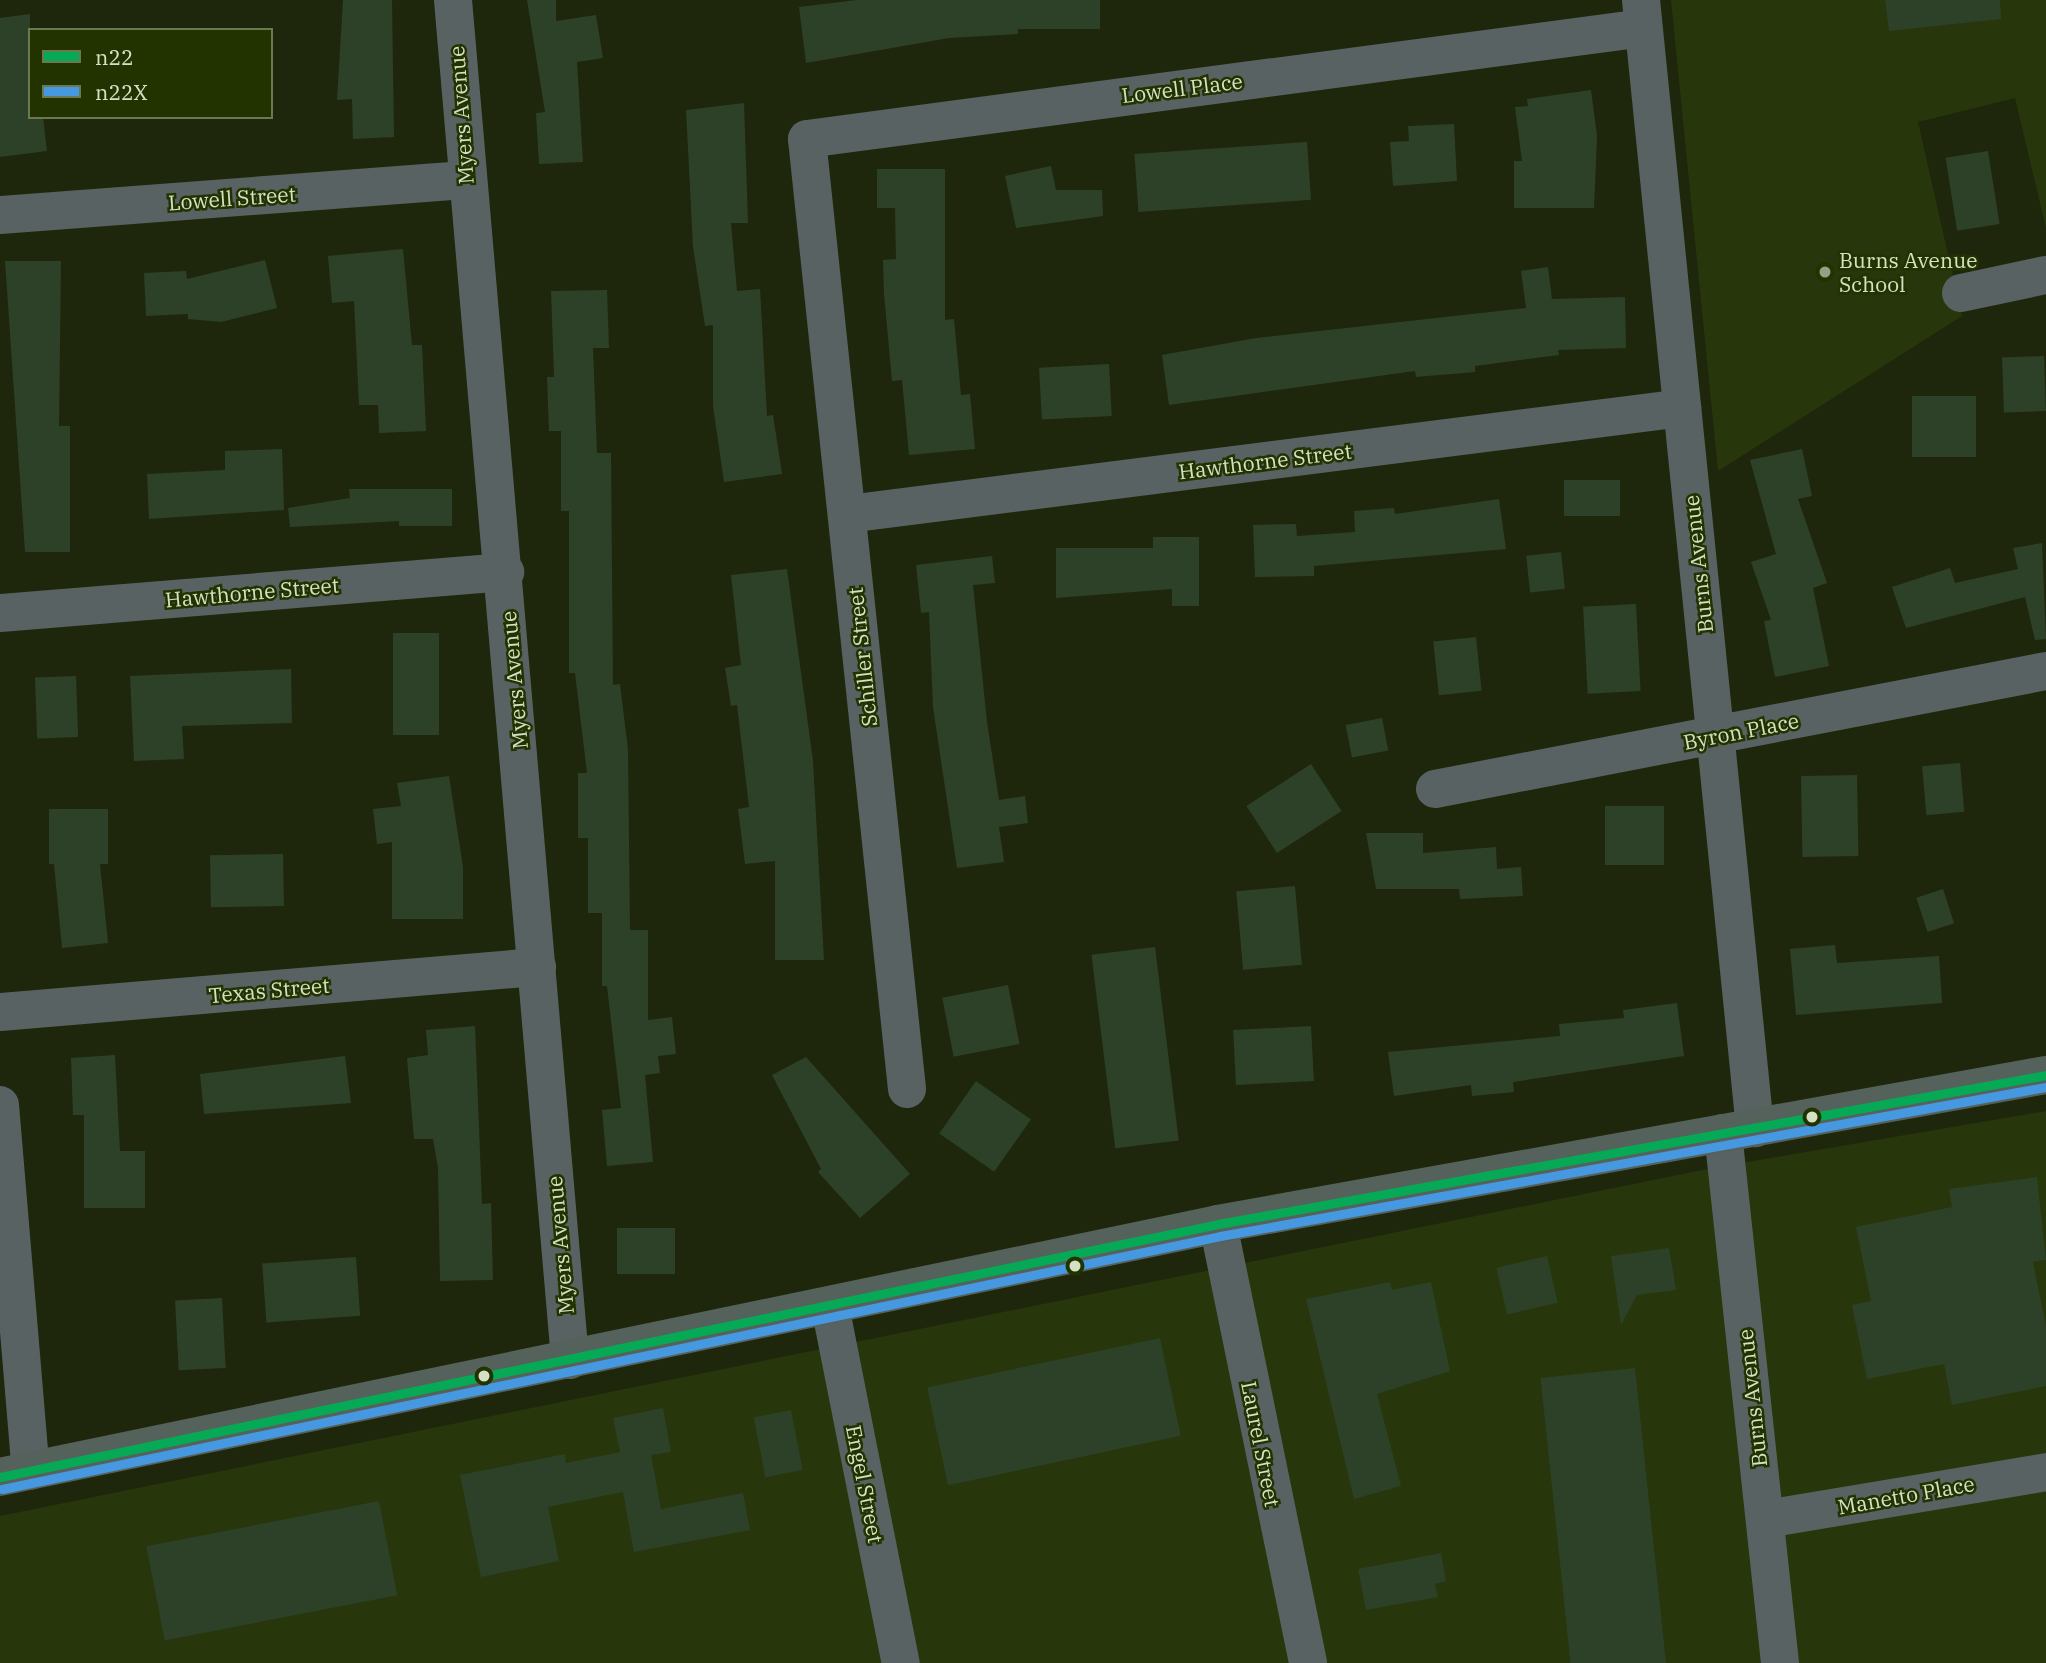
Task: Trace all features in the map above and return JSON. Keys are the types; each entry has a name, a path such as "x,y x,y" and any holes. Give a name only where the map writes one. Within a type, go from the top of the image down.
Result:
{"main road":[{"path":"15,1474 1218,1224 2046,1075"}],"street":[{"name":"Myers Avenue","path":"453,0 465,180 505,572 570,1360"},
{"name":"Lowell Place","path":"816,224 807,139 1642,14"},
{"name":"Burns Avenue","path":"1642,14 1715,736 1766,1519 1780,1663"},
{"name":"Lowell Street","path":"0,215 465,180"},
{"name":"Schiller Street","path":"816,224 907,1089"},
{"path":"1961,293 2046,275"},
{"name":"Hawthorne Street","path":"848,514 1682,408"},
{"name":"Hawthorne Street","path":"0,613 505,572"},
{"name":"Byron Place","path":"1435,789 2046,671"},
{"name":"Texas Street","path":"0,1012 537,967"},
{"path":"0,1105 15,1474"},
{"name":"Laurel Street","path":"1218,1224 1308,1663"},
{"name":"Engel Street","path":"830,1306 901,1663"},
{"name":"Manetto Place","path":"1766,1519 2046,1472"}],"shaded area":[{"name":"Burns Avenue School","path":"1671,0 2046,0 2046,228 2015,98 1918,122 1962,316 1718,471"},
{"path":"2046,1111 2046,1663 1773,1663 1714,1222 1764,1663 0,1663 0,1516 1707,1169"}],"building":[{"path":"343,0 392,0 394,137 353,139 352,99 337,100"},
{"path":"527,0 556,0 556,21 596,15 603,58 577,62 583,162 539,164 536,113 545,112"},
{"path":"857,0 1100,0 1100,29 1018,29 1018,34 949,38 806,63 799,7"},
{"path":"1885,0 2000,0 2001,19 1889,31"},
{"path":"30,14 28,119 43,119 47,151 0,157 0,18"},
{"path":"1591,90 1597,136 1594,208 1514,208 1514,161 1522,161 1515,107 1528,106 1527,99"},
{"path":"744,103 748,223 731,223 737,291 760,289 767,416 773,415 782,474 724,482 713,406 713,325 705,326 693,247 686,110"},
{"path":"1454,124 1457,181 1393,186 1390,142 1409,141 1408,126"},
{"path":"1307,142 1311,200 1138,212 1134,154"},
{"path":"1988,151 2000,224 1957,231 1946,158"},
{"path":"1051,166 1056,190 1102,190 1103,216 1016,228 1005,176"},
{"path":"877,169 945,169 945,320 954,319 961,395 970,394 975,449 909,455 902,380 892,381 884,294 883,260 896,259 895,208 877,208"},
{"path":"403,249 412,345 422,345 426,431 379,433 378,405 359,405 354,301 332,303 328,256"},
{"path":"265,260 277,308 221,322 188,319 188,314 146,316 144,273 186,271 187,279"},
{"path":"5,261 61,261 59,426 70,426 70,552 25,552"},
{"path":"1548,267 1552,299 1625,297 1626,348 1558,350 1559,355 1475,366 1475,372 1416,377 1415,371 1169,405 1162,355 1256,338 1526,308 1521,271"},
{"path":"607,290 609,348 593,348 597,453 611,453 613,685 620,684 628,750 630,930 648,930 648,1020 672,1017 676,1054 658,1056 660,1073 645,1075 653,1162 607,1166 602,1110 621,1108 607,986 602,986 602,913 588,913 588,838 578,838 578,773 587,773 575,673 569,673 569,511 561,511 561,431 549,431 547,377 554,377 551,291"},
{"path":"2044,356 2046,411 2004,412 2002,357"},
{"path":"1109,364 1112,416 1042,420 1039,368"},
{"path":"1912,396 1976,396 1976,457 1912,457"},
{"path":"282,449 284,510 149,519 147,474 225,470 225,451"},
{"path":"1802,449 1812,496 1798,499 1827,583 1813,588 1829,666 1775,677 1764,621 1771,620 1751,562 1776,554 1750,460"},
{"path":"1564,480 1620,480 1620,516 1564,516"},
{"path":"349,489 452,489 452,526 399,526 399,521 290,527 288,508 350,498"},
{"path":"1499,499 1506,549 1314,566 1314,576 1255,577 1253,525 1296,524 1297,536 1355,532 1354,511 1394,508 1395,514"},
{"path":"1153,537 1199,537 1199,606 1172,606 1172,589 1056,598 1056,548 1153,548"},
{"path":"2042,543 2046,639 2035,640 2025,597 1906,628 1892,587 1950,568 1955,583 2018,569 2013,548"},
{"path":"1561,552 1565,589 1530,592 1526,556"},
{"path":"992,556 995,583 973,585 987,722 999,800 1025,796 1028,823 999,827 1004,862 957,868 933,707 929,612 921,613 916,565"},
{"path":"787,569 813,761 824,960 775,960 775,861 745,864 738,809 749,807 737,705 731,706 725,668 741,665 731,575"},
{"path":"1636,604 1641,691 1588,694 1583,607"},
{"path":"393,633 439,633 439,735 393,735"},
{"path":"1476,637 1482,691 1439,695 1433,641"},
{"path":"291,669 292,723 182,726 184,759 134,761 130,676"},
{"path":"76,676 78,737 37,738 35,677"},
{"path":"1382,718 1388,750 1352,757 1346,725"},
{"path":"1960,763 1964,812 1926,815 1922,766"},
{"path":"1311,764 1341,811 1277,853 1246,806"},
{"path":"1857,775 1858,856 1802,857 1801,776"},
{"path":"449,776 463,867 463,919 392,919 392,842 377,844 373,809 401,806 397,783"},
{"path":"1605,806 1664,806 1664,865 1605,865"},
{"path":"49,809 108,809 108,864 100,864 108,943 62,948 54,864 49,864"},
{"path":"1366,833 1423,833 1423,853 1496,847 1497,869 1521,867 1523,896 1460,899 1459,889 1376,889"},
{"path":"283,854 284,906 211,907 210,855"},
{"path":"1295,886 1302,965 1243,970 1236,891"},
{"path":"1943,889 1954,923 1927,932 1916,898"},
{"path":"1835,945 1837,963 1939,956 1942,1003 1796,1015 1790,949"},
{"path":"1155,947 1179,1141 1115,1148 1091,955"},
{"path":"1008,985 1019,1044 954,1057 942,998"},
{"path":"1677,1003 1684,1056 1513,1082 1514,1092 1472,1096 1471,1085 1394,1096 1388,1052 1560,1036 1559,1024 1624,1018 1623,1010"},
{"path":"475,1026 482,1204 491,1203 493,1280 440,1281 438,1168 433,1139 414,1139 407,1058 428,1055 426,1030"},
{"path":"1311,1026 1314,1081 1236,1085 1233,1030"},
{"path":"115,1055 120,1151 145,1151 145,1208 84,1208 84,1115 73,1115 71,1058"},
{"path":"345,1056 351,1103 204,1114 200,1074"},
{"path":"806,1057 910,1174 860,1218 818,1172 821,1169 772,1075"},
{"path":"976,1081 1031,1119 994,1172 939,1133"},
{"path":"2037,1177 2046,1260 2033,1262 2046,1326 2046,1386 1952,1405 1944,1364 1867,1379 1852,1305 1871,1301 1856,1227 1952,1207 1949,1189"},
{"path":"617,1228 675,1228 675,1274 617,1274"},
{"path":"1669,1248 1676,1290 1637,1295 1621,1325 1611,1256"},
{"path":"1547,1256 1558,1303 1507,1314 1496,1268"},
{"path":"356,1257 360,1316 266,1322 262,1264"},
{"path":"1390,1282 1392,1290 1431,1282 1450,1371 1377,1394 1401,1486 1354,1499 1306,1299"},
{"path":"222,1298 226,1368 179,1370 175,1300"},
{"path":"1160,1338 1181,1436 948,1485 927,1387"},
{"path":"1635,1368 1666,1663 1570,1663 1541,1378"},
{"path":"663,1408 671,1452 651,1455 661,1509 743,1493 750,1530 634,1552 623,1492 548,1507 559,1561 481,1577 460,1475 565,1454 566,1463 620,1452 613,1418"},
{"path":"791,1410 803,1470 765,1477 754,1417"},
{"path":"379,1501 397,1595 165,1640 146,1546"},
{"path":"1441,1553 1446,1581 1435,1584 1438,1597 1366,1610 1358,1569"}],"transit line":[{"name":"n22","path":"0,1477 1218,1224 2046,1075"},
{"name":"n22X","path":"2,1489 1220,1236 2046,1087"}],"place":[{"name":"Burns Avenue School","path":"1825,272"}]}
